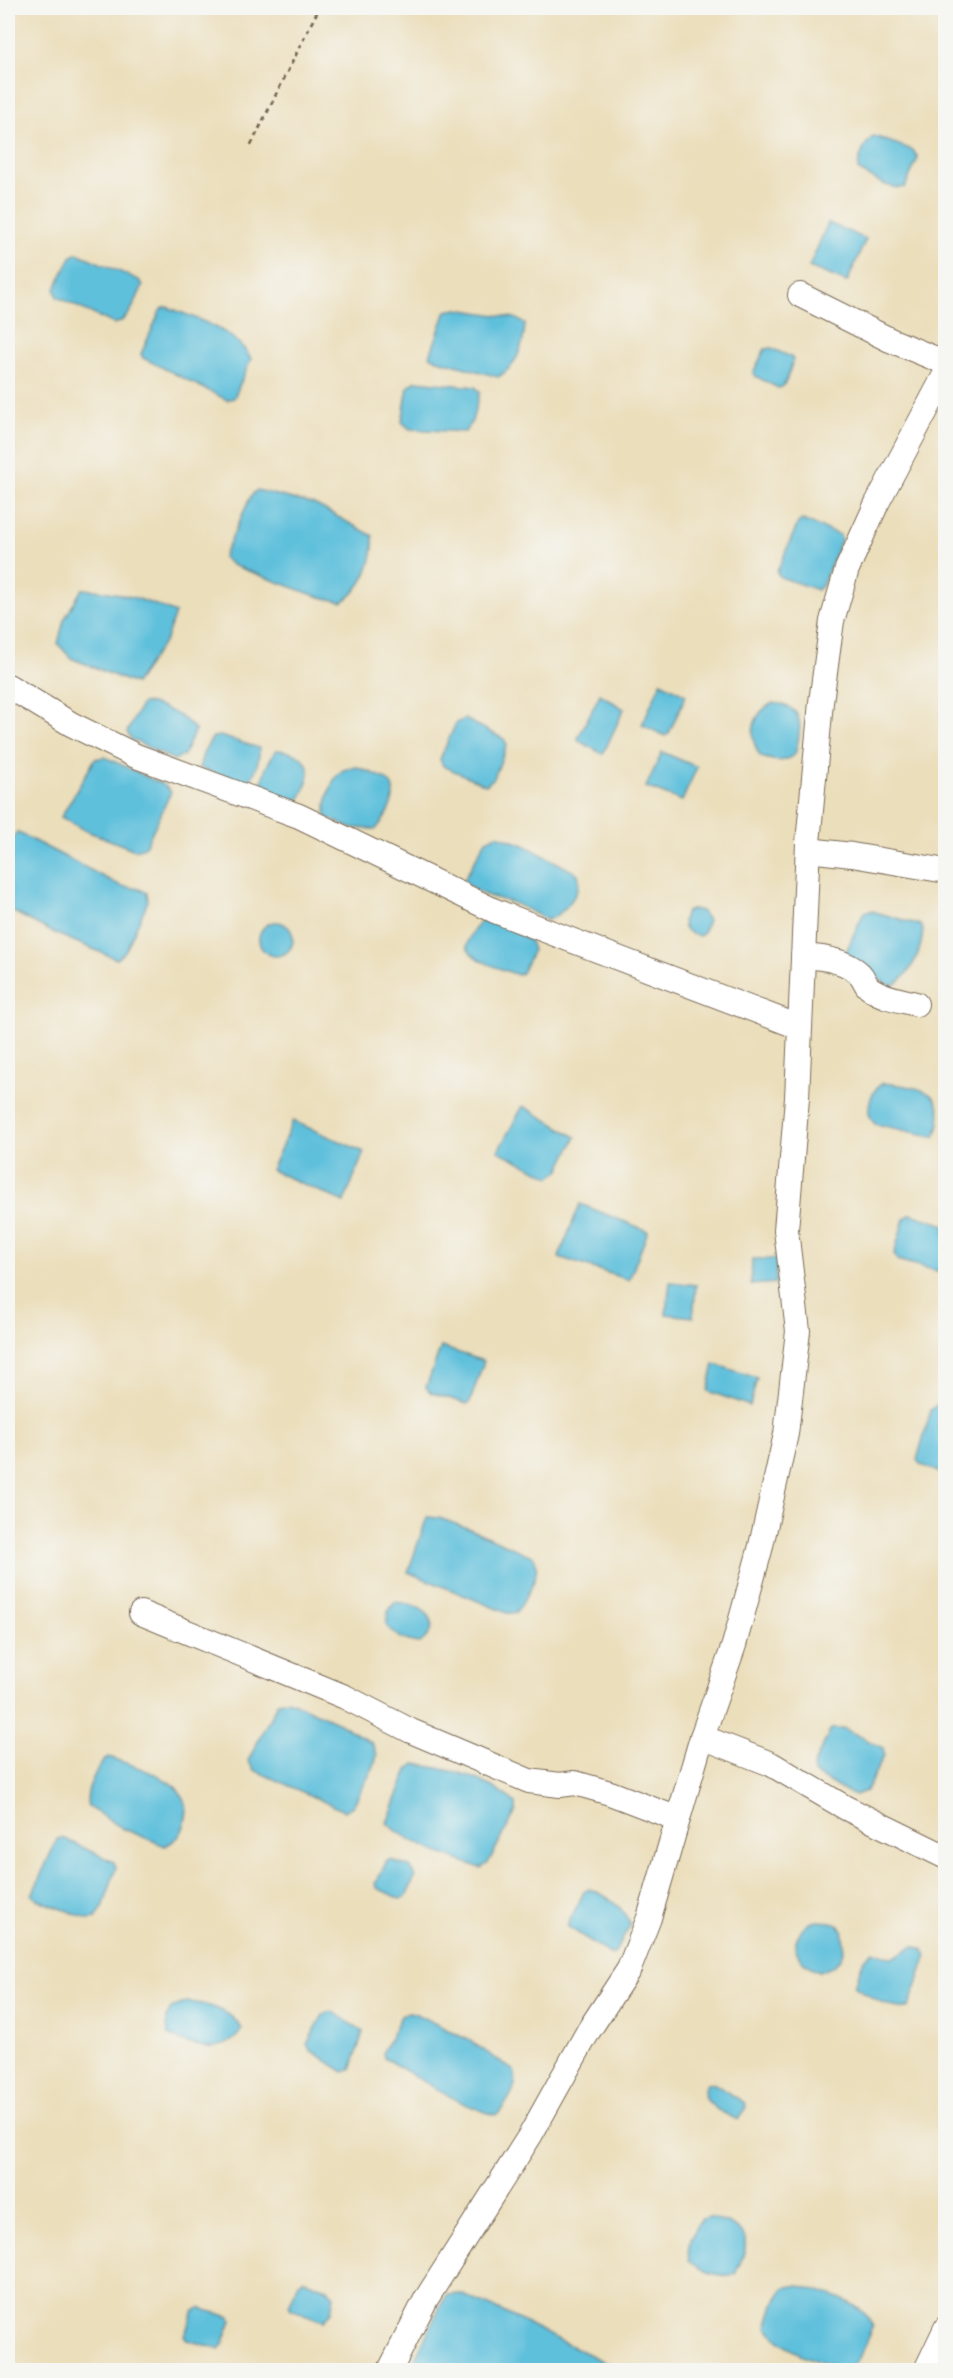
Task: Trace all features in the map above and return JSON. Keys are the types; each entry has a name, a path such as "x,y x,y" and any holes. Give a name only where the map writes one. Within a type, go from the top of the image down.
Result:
{"street":[{"path":"800,295 890,340 945,363"},
{"path":"390,2370 426,2300 531,2134 589,2030 629,1969 649,1918 702,1737 740,1624 760,1550 786,1434 798,1331 786,1230 797,1098 808,850 821,702 831,633 847,569 877,503 945,373"},
{"path":"8,686 71,724 135,756 299,816 495,911 799,1027"},
{"path":"808,850 945,871"},
{"path":"803,956 817,957 852,969 862,976 868,988 880,994 915,1004"},
{"path":"141,1613 345,1697 411,1731 529,1781 560,1785 575,1783 610,1792 678,1819"},
{"path":"702,1737 771,1764 846,1808 945,1857"},
{"path":"926,2370 945,2328"}],"path":[{"path":"251,145 319,8"}],"water":[{"path":"874,136 913,150 918,158 905,187 887,185 858,170 863,151"},
{"path":"828,223 866,239 847,282 809,267"},
{"path":"77,253 139,280 143,285 129,314 120,322 114,324 57,297 55,289 71,257"},
{"path":"167,307 214,326 244,349 251,359 234,398 227,400 143,358 141,354 161,309"},
{"path":"457,309 515,318 525,324 523,340 515,361 498,377 430,356 446,311"},
{"path":"771,348 793,360 786,382 778,388 753,373 765,349"},
{"path":"416,381 475,387 480,392 472,421 465,432 410,429 402,422 408,387"},
{"path":"257,490 316,505 373,536 370,564 362,582 349,597 342,602 316,596 232,565 223,557 251,496"},
{"path":"802,520 840,535 841,540 822,586 817,590 780,577 777,572 798,523"},
{"path":"82,589 130,596 175,613 166,639 135,684 71,658 58,644 64,620"},
{"path":"661,682 686,695 669,733 665,736 642,725"},
{"path":"600,694 624,709 603,754 579,741 578,738"},
{"path":"142,703 172,712 191,725 195,730 184,755 174,760 131,739 127,732"},
{"path":"773,703 791,709 799,720 800,727 795,754 783,760 761,757 754,742 756,720 760,713"},
{"path":"465,719 504,739 507,745 494,778 486,785 443,766 440,759 456,723"},
{"path":"220,736 259,748 256,767 247,784 199,768 204,751 213,737"},
{"path":"276,750 296,754 308,767 304,792 293,805 262,792 263,775"},
{"path":"662,752 697,767 682,801 646,787"},
{"path":"105,757 164,785 171,792 145,847 135,850 84,830 61,817 95,759"},
{"path":"357,767 381,777 392,786 391,806 376,829 350,828 326,817 327,799 338,774"},
{"path":"17,832 121,886 140,889 147,893 148,901 126,950 117,959 52,932 8,909 8,845"},
{"path":"497,835 524,845 578,874 578,888 565,908 547,920 517,904 478,892 468,885 464,880 486,840"},
{"path":"693,909 701,911 708,920 700,936 684,928 683,920 686,912"},
{"path":"872,911 920,925 923,929 921,945 915,961 906,975 894,985 887,984 844,956 864,912"},
{"path":"487,920 506,926 530,941 533,950 522,973 518,975 488,964 468,950 467,945 471,935 481,921"},
{"path":"276,922 288,927 293,939 288,951 276,956 264,951 259,939 264,927"},
{"path":"883,1083 920,1089 936,1100 939,1121 935,1137 875,1124 869,1114 870,1102 875,1091"},
{"path":"523,1106 576,1137 559,1171 550,1177 498,1151"},
{"path":"293,1121 364,1152 344,1202 271,1170"},
{"path":"580,1204 648,1231 629,1280 559,1257"},
{"path":"911,1214 945,1225 945,1273 897,1260 894,1254 904,1219"},
{"path":"752,1259 776,1259 776,1283 751,1285"},
{"path":"670,1282 696,1285 693,1317 666,1314"},
{"path":"441,1347 484,1361 470,1402 467,1404 430,1392 426,1387"},
{"path":"714,1364 757,1378 750,1406 708,1391"},
{"path":"946,1403 945,1475 921,1465 917,1460 931,1410 938,1404"},
{"path":"427,1517 439,1518 470,1529 534,1557 535,1578 516,1613 507,1613 408,1572"},
{"path":"395,1602 414,1606 428,1615 432,1627 420,1643 401,1638 386,1625 388,1612"},
{"path":"288,1700 339,1723 372,1743 377,1755 374,1766 353,1806 344,1811 254,1770 248,1761 278,1702"},
{"path":"831,1729 845,1729 883,1748 884,1755 866,1791 856,1795 842,1790 814,1773 813,1766"},
{"path":"109,1757 161,1777 181,1794 186,1804 186,1817 182,1831 177,1838 165,1846 124,1829 88,1807 88,1794 92,1779"},
{"path":"415,1764 469,1776 491,1786 516,1803 516,1811 488,1863 481,1868 419,1844 387,1823 408,1770"},
{"path":"62,1838 114,1862 116,1867 104,1905 96,1918 89,1919 36,1899 32,1895 57,1839"},
{"path":"391,1860 410,1867 415,1877 406,1897 400,1899 377,1888 375,1884 387,1861"},
{"path":"589,1889 602,1894 614,1903 628,1920 630,1926 614,1954 610,1954 567,1926 584,1892"},
{"path":"818,1921 833,1922 839,1925 844,1943 842,1955 836,1964 819,1971 802,1960 796,1949 798,1937 805,1926"},
{"path":"914,1946 922,1949 927,1955 909,2007 896,2008 854,1986 864,1959 873,1951 892,1958"},
{"path":"188,2002 218,2009 232,2017 242,2029 235,2038 227,2043 208,2047 188,2043 168,2035 167,2018 171,2008"},
{"path":"332,2011 363,2032 351,2070 344,2072 310,2050 307,2044 323,2015"},
{"path":"408,2012 470,2041 514,2071 514,2088 499,2113 495,2115 466,2104 384,2058 383,2052 401,2016"},
{"path":"713,2083 745,2103 746,2107 738,2120 718,2110 705,2099 704,2089 707,2084"},
{"path":"709,2217 732,2226 744,2236 744,2251 735,2274 710,2273 689,2261 688,2249 693,2234 702,2219"},
{"path":"303,2279 328,2289 334,2295 331,2312 323,2321 291,2309 289,2306 299,2282"},
{"path":"799,2285 851,2303 867,2316 873,2325 859,2358 852,2368 829,2365 805,2356 783,2343 767,2327 775,2301 784,2288"},
{"path":"461,2294 503,2312 620,2370 419,2370 415,2358 446,2295"},
{"path":"199,2308 230,2317 232,2320 219,2349 187,2340 184,2335 194,2311"}]}
